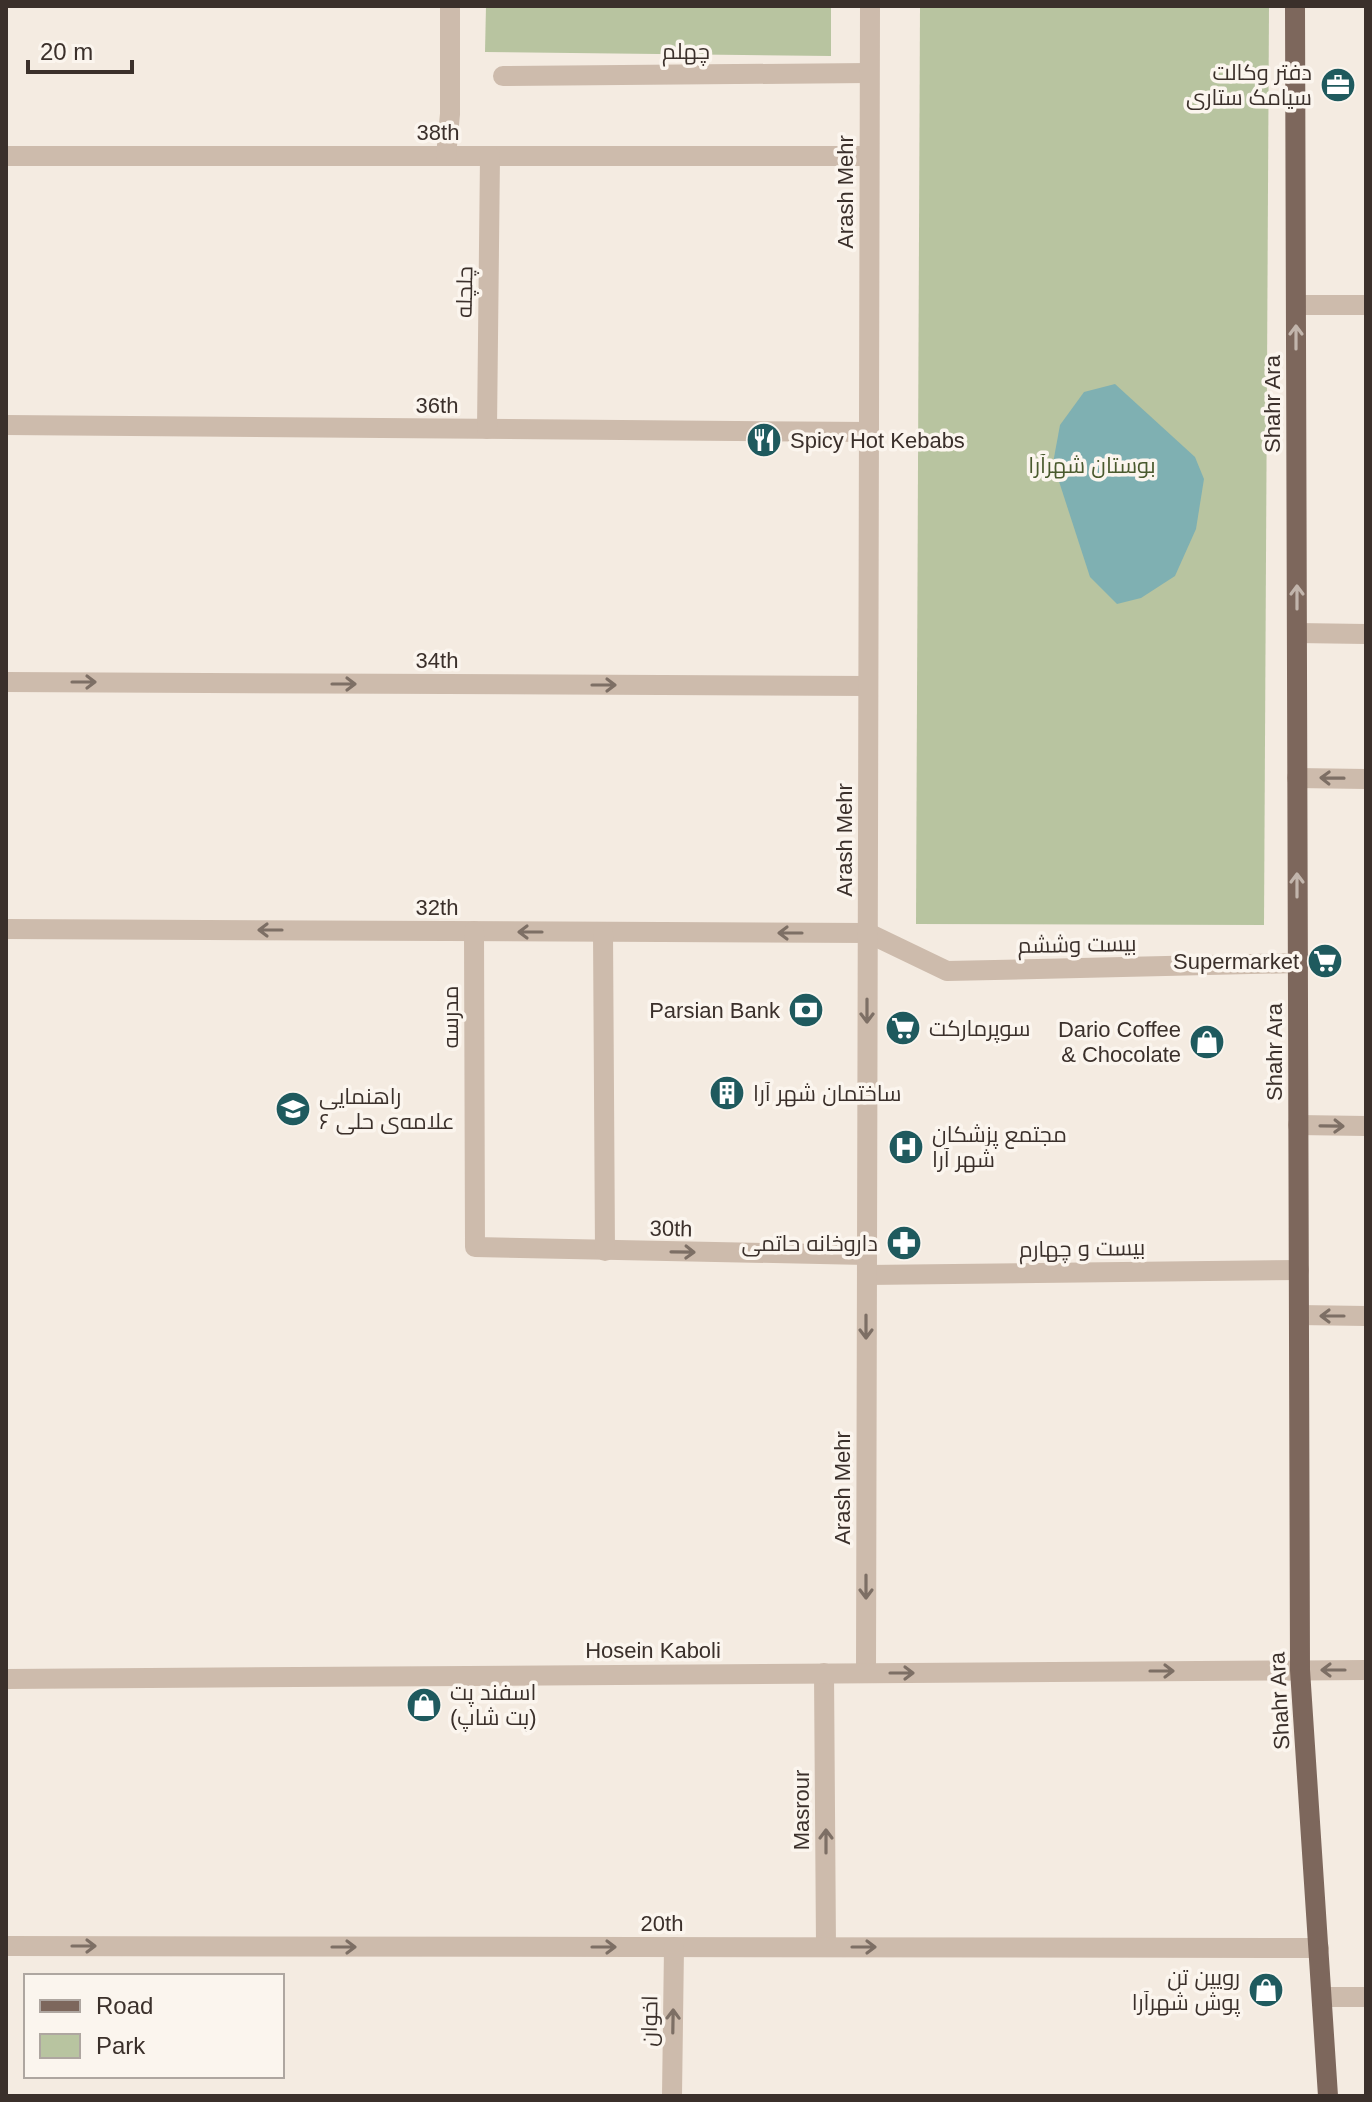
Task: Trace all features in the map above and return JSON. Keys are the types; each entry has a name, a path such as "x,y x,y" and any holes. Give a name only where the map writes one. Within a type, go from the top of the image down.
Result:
{"main road":[{"name":"Shahr Ara","path":"1295,6 1300,1670 1328,2096"}],"street":[{"path":"446,156 450,114 450,6"},
{"name":"Arash Mehr","path":"866,1673 870,6"},
{"name":"چهلم","path":"503,76 869,73"},
{"name":"38th","path":"6,156 869,156"},
{"name":"چلچله","path":"487,429 490,156"},
{"path":"1296,305 1366,305"},
{"name":"36th","path":"6,425 869,432"},
{"path":"1297,633 1366,634"},
{"name":"34th","path":"6,682 868,686"},
{"path":"1297,778 1366,779"},
{"name":"32th","path":"6,929 868,933"},
{"name":"مدرسه","path":"474,931 475,1247"},
{"path":"603,932 605,1251"},
{"name":"بیست وششم","path":"868,933 947,971 1298,963"},
{"path":"1298,1125 1366,1126"},
{"name":"30th","path":"475,1247 866,1265"},
{"name":"بیست و چهارم","path":"866,1265 1299,1270"},
{"path":"1299,1315 1366,1316"},
{"name":"Hosein Kaboli","path":"6,1679 1366,1670"},
{"name":"Masrour","path":"824,1673 826,1947"},
{"name":"20th","path":"6,1946 1319,1948"},
{"name":"اخوان","path":"672,2096 674,1947"},
{"path":"1322,1997 1366,1997"}],"green space":[{"path":"486,6 831,6 831,56 485,52"},
{"name":"بوستان شهرآرا","path":"920,6 1269,6 1264,925 916,924"}],"water":[{"path":"1115,384 1195,457 1204,479 1196,529 1175,576 1141,598 1117,604 1090,577 1053,463 1060,425 1084,392"}],"place":[{"name":"دفتر وکالت سیامک ستاری","path":"1338,85"},
{"name":"Spicy Hot Kebabs","path":"764,440"},
{"name":"Supermarket","path":"1325,961"},
{"name":"Parsian Bank","path":"806,1010"},
{"name":"سوپرماركت","path":"903,1028"},
{"name":"Dario Coffee & Chocolate","path":"1207,1042"},
{"name":"ساختمان شهر آرا","path":"727,1093"},
{"name":"راهنمایی علامه‌ی حلی ۶","path":"293,1109"},
{"name":"مجتمع پزشکان شهر آرا","path":"906,1147"},
{"name":"داروخانه حاتمی","path":"904,1243"},
{"name":"اسفند پت (پت شاپ)","path":"424,1705"},
{"name":"رویین تن پوش شهرآرا","path":"1266,1990"}]}
